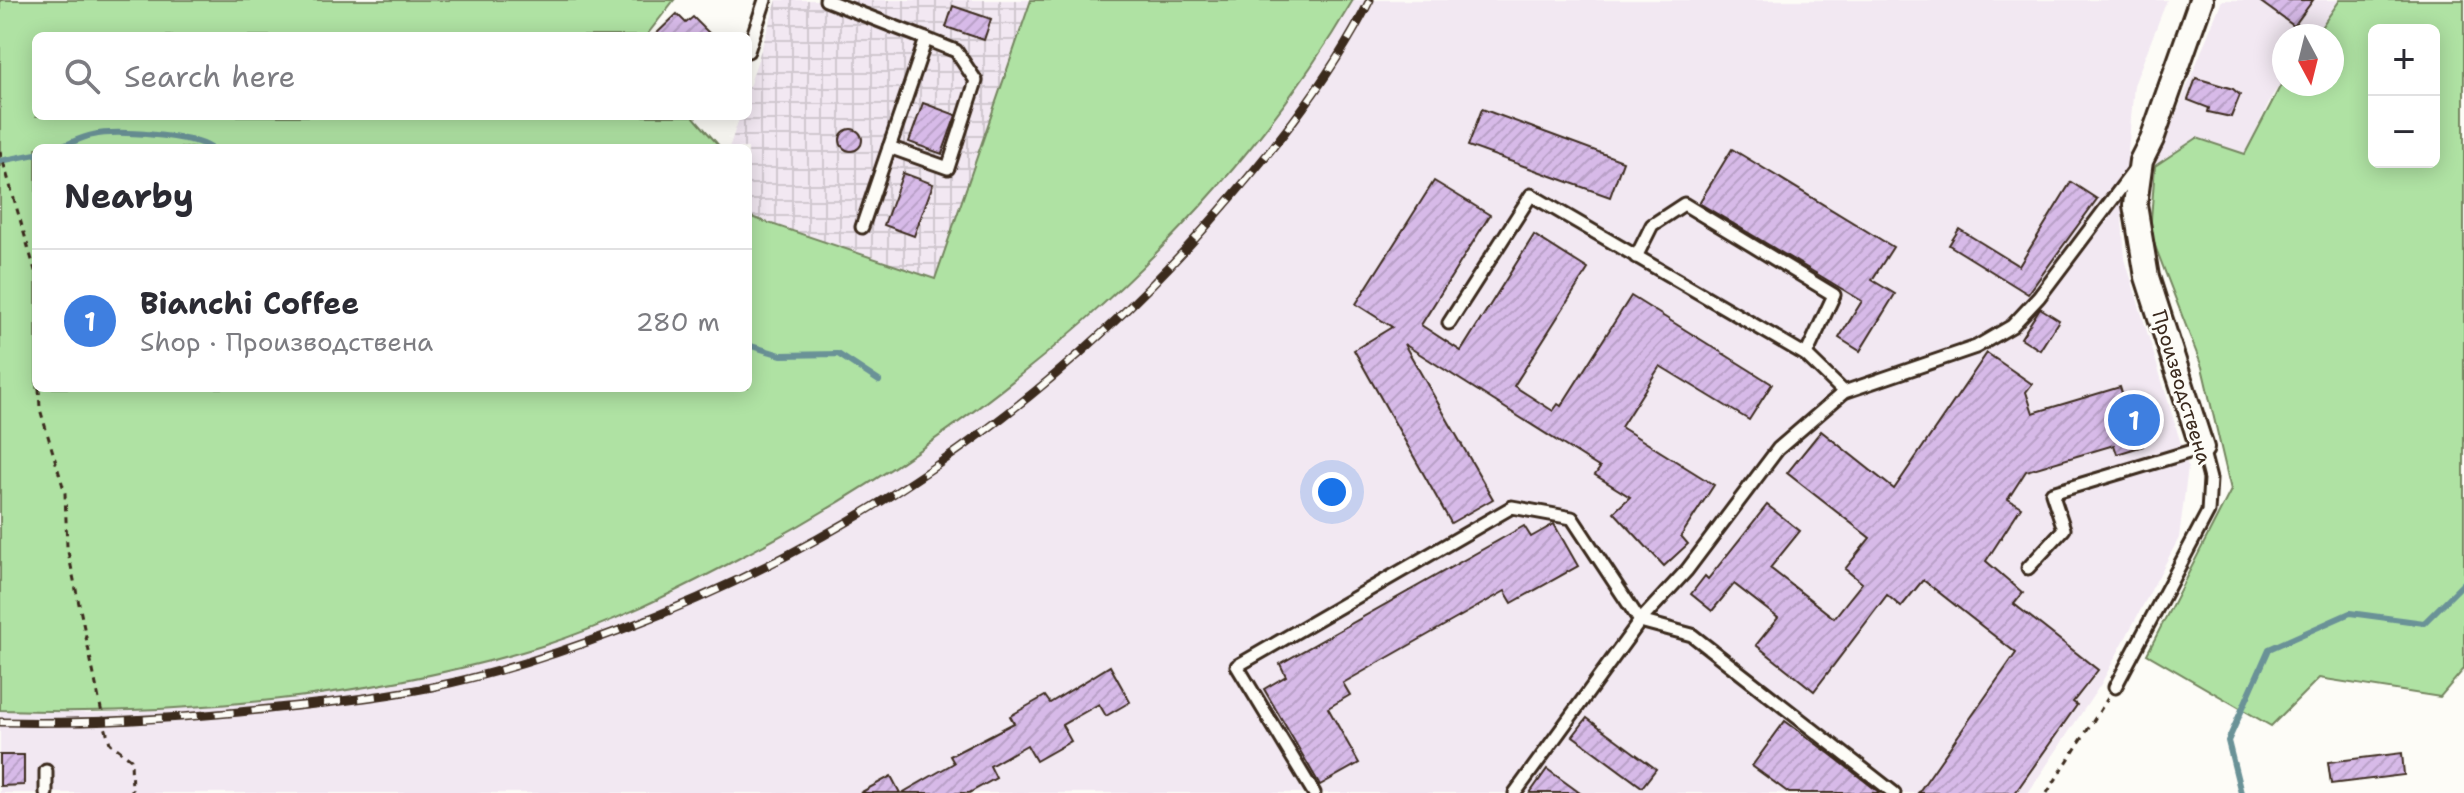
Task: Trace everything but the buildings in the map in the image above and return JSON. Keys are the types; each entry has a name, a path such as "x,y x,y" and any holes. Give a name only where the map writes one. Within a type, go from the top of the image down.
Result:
{"street":[{"name":"Производствена","path":"2201,0 2152,139 2141,161 2135,205 2140,246 2202,448"}],"lane":[{"path":"752,39 765,0"},
{"path":"826,0 956,51 976,81 948,168 889,147"},
{"path":"862,227 926,39"},
{"path":"1515,793 1640,621 1687,570 1778,449 1844,392 1976,347 2012,326 2048,285 2141,161"},
{"path":"1449,323 1531,195 1806,355 1844,392"},
{"path":"1636,257 1652,225 1684,204 1834,295 1806,355"},
{"path":"2028,568 2064,529 2052,493 2202,448"},
{"name":"Производствена","path":"2115,687 2208,512 2210,479 2202,448"},
{"path":"1314,793 1237,666 1512,507 1572,518 1640,621 1692,635 1894,793"},
{"path":"46,771 46,793"}],"path":[{"path":"1,152 32,261"},
{"path":"39,392 40,409 65,493 67,547 91,668 110,743 131,759 132,793"},
{"path":"2047,793 2115,687"}],"shaded area":[{"path":"777,0 1031,0 935,279 752,217 752,144 730,144 739,120 752,120 752,78"},
{"path":"1353,0 2167,0 2134,85 2122,219 2125,259 2188,467 2179,538 2101,684 2028,793 0,793 0,710 102,713 225,704 434,674 544,645 673,593 799,527 942,436 1099,309 1194,211 1269,123 1322,52"},
{"path":"2222,0 2340,0 2323,24 2272,24 2272,96 2245,154 2197,138 2155,166"}],"green space":[{"path":"0,0 674,0 649,32 32,32 32,120 696,120 718,144 32,144 32,392 752,392 752,217 935,279 1031,0 1353,0 1296,88 1231,171 1160,249 1082,323 1000,391 914,454 825,511 734,561 616,618 542,646 411,679 274,700 204,706 135,710 0,710"},
{"path":"2340,0 2464,0 2464,669 2440,697 2319,678 2271,726 2147,654 2231,490 2202,367 2150,233 2155,166 2197,138 2245,154 2275,96 2344,96 2344,24 2323,24"}],"waterway":[{"path":"67,144 88,136 118,133 172,137 202,144"},
{"path":"0,161 32,155"},
{"path":"752,346 781,355 838,354 879,381"},
{"path":"2241,793 2228,741 2269,649 2350,613 2424,623 2464,583"}],"railway":[{"path":"0,722 86,722 200,715 382,696 456,682 597,639 703,596 783,557 861,514 1007,414 1141,296 1202,231 1294,121 1335,62 1370,0"}],"place":[{"name":"Bianchi Coffee","path":"2134,420"}]}
